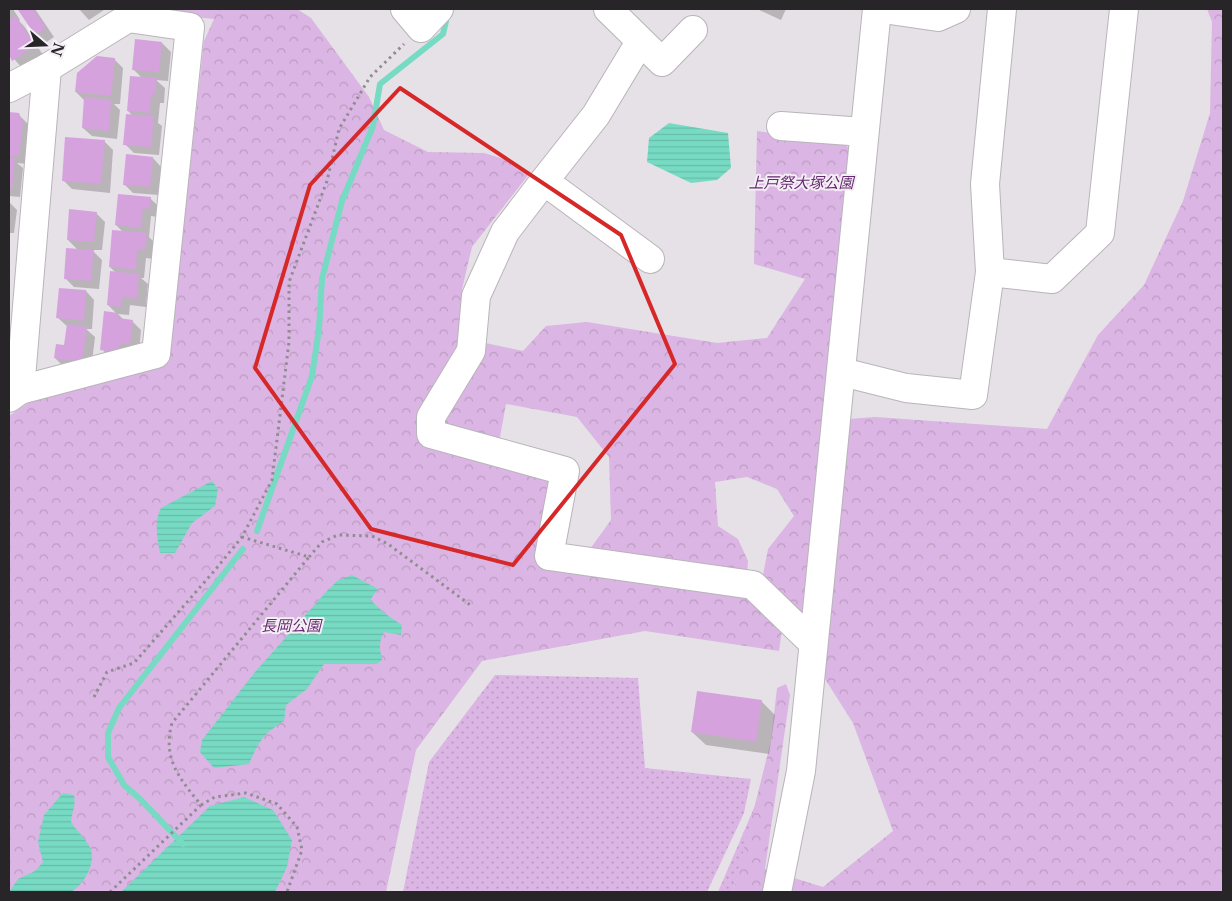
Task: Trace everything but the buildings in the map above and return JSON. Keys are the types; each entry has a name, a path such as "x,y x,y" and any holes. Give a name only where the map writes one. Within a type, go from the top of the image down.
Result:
{"street":[{"path":"608,9 662,62 693,30"},
{"path":"778,892 801,771 877,9"},
{"path":"883,9 938,17 956,9"},
{"path":"842,372 906,388 973,395 990,272 985,184 1002,9"},
{"path":"990,272 1052,279 1100,233 1124,9"},
{"path":"9,88 47,68 128,18 190,27 156,354 14,394 47,68"},
{"path":"640,42 596,115 504,232 476,296 470,351 431,417 431,434 565,471 549,556 753,585 813,643"},
{"path":"781,126 864,132"},
{"path":"544,181 650,260"}],"path":[{"path":"94,696 107,672 134,663 242,537 272,480 288,342 289,282 327,181 339,130 370,77 422,15"},
{"path":"201,805 173,767 168,737 172,723 322,542 338,535 372,536 388,544 473,607"},
{"path":"242,537 309,557"},
{"path":"110,892 201,805 215,797 246,793 277,804 297,827 302,850 288,892"}],"highlighted area":[{"path":"400,88 621,235 675,364 513,565 371,529 255,368 310,185"}],"green space":[{"path":"118,9 297,9 311,18 369,97 384,130 428,152 484,153 511,161 529,174 472,247 462,289 462,338 523,351 546,326 587,322 717,343 767,338 805,279 754,264 757,131 844,142 849,149 849,419 875,417 1047,429 1098,335 1144,285 1183,201 1210,113 1212,22 1207,9 1223,9 1223,892 733,892 771,741 777,688 786,684 790,695 765,869 823,887 893,831 853,723 762,580 768,549 794,516 777,489 747,477 715,482 718,526 738,539 748,561 746,585 582,560 611,520 609,457 577,417 506,404 496,459 555,479 543,565 744,586 783,623 779,651 645,631 482,661 416,750 386,892 9,892 9,416 33,400 169,358 204,41 214,19"},
{"path":"495,675 638,678 645,768 751,779 744,813 707,892 403,892 429,762"},
{"path":"757,801 733,892 718,892"}],"shaded area":[{"path":"669,123 728,133 731,168 717,180 691,183 647,162 649,138"},
{"path":"212,481 218,489 215,506 192,523 175,553 160,553 157,524 161,508"},
{"path":"352,575 378,589 370,600 402,625 401,635 384,632 380,643 382,660 377,664 324,664 307,689 286,705 284,721 262,739 249,764 214,768 200,752 202,740 255,672 326,592 337,581"},
{"path":"63,793 74,795 71,822 91,850 92,857 89,871 81,883 71,892 9,892 18,879 35,871 43,862 38,842 44,815"},
{"path":"244,797 273,810 292,840 287,867 275,892 121,892 210,806"}],"waterway":[{"path":"257,531 312,376 319,329 322,279 342,201 373,126 380,84 443,34 446,21"},
{"path":"183,844 124,785 108,757 108,733 119,708 243,549"}],"park label":[{"name":"上戸祭大塚公園","path":"801,182"},
{"name":"長岡公園","path":"291,625"}]}
